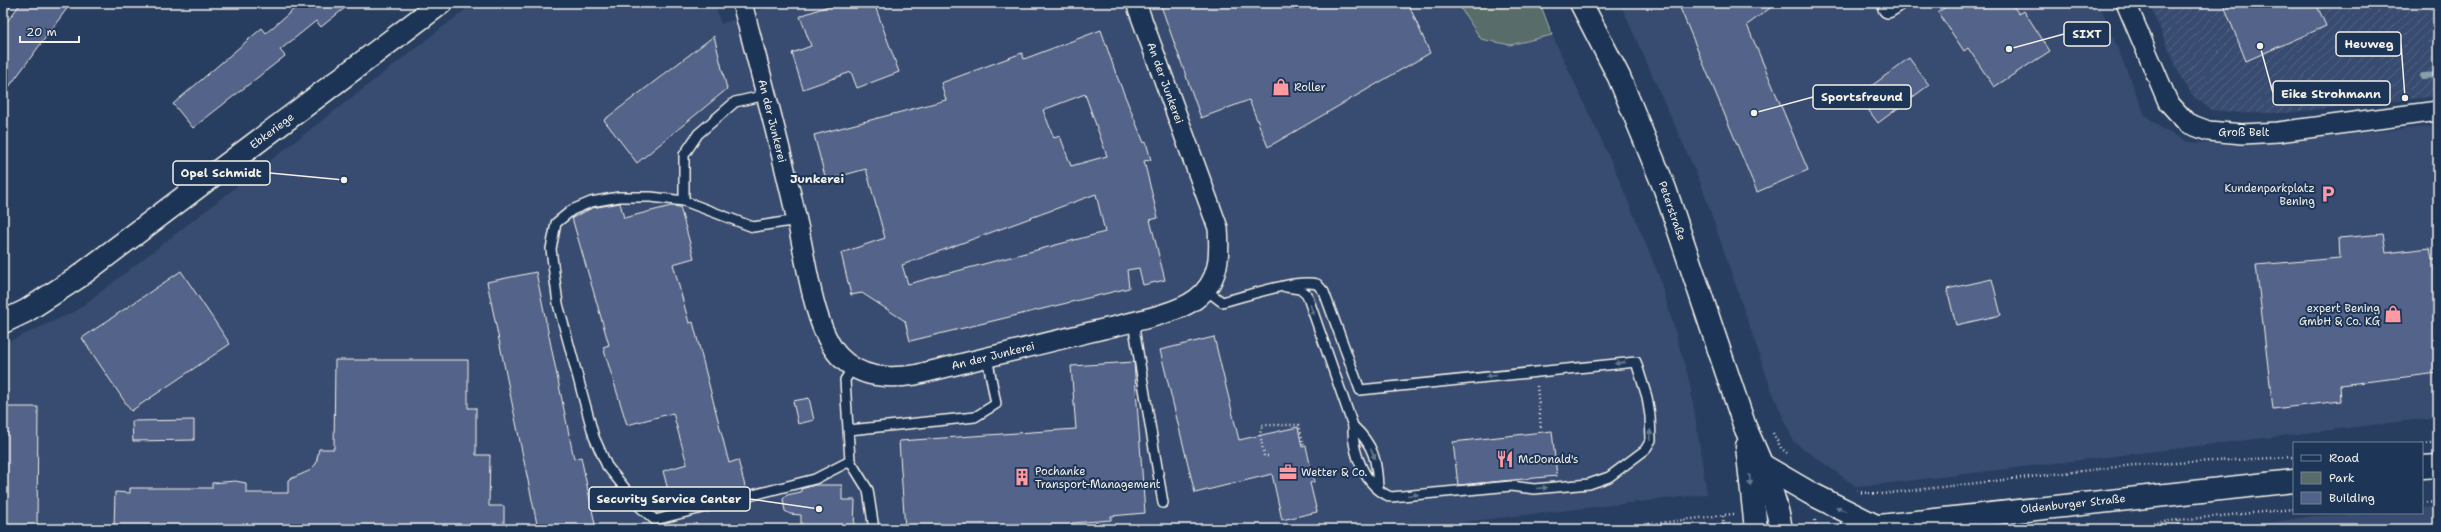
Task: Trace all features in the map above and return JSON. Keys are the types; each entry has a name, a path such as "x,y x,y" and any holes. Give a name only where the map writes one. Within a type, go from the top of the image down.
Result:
{"main road":[{"name":"Ebkeriege","path":"3,322 26,311 77,278 441,3"},
{"name":"Peterstraße","path":"1581,3 1619,77 1665,189 1745,427 1762,465 1777,507 1781,529"},
{"name":"Peterstraße","path":"1745,427 1755,520"},
{"path":"1762,465 1810,493 1876,526"},
{"path":"2423,467 2438,466"},
{"name":"Oldenburger Straße","path":"1852,529 2293,481"}],"street":[{"name":"An der Junkerei","path":"742,3 797,220 818,313 829,342 839,356 853,367 869,374 888,379 914,375 1133,322 1182,306 1195,300 1206,290 1215,273 1220,257 1218,228 1136,3"},
{"name":"Groß Belt","path":"2126,3 2168,102 2187,123 2208,132 2243,134 2278,132 2438,111"}],"lane":[{"path":"3,6 6,3"},
{"path":"684,201 684,155 698,134 734,102 766,95"},
{"path":"797,220 753,228 684,201 651,197 619,197 591,202 572,210 556,223 551,249 558,304 594,437 608,466 640,507 655,520 815,479 850,461"},
{"path":"1206,290 1222,302 1286,287 1310,282 1317,284 1324,292 1360,390 1636,362 1650,416 1651,440 1646,450 1609,477 1590,484 1534,489 1511,486 1391,497 1382,494 1378,488 1364,475 1353,440 1353,426 1307,295 1300,290 1286,287"},
{"path":"1133,322 1163,503"},
{"path":"849,430 975,417 996,404 987,357"},
{"path":"853,367 845,380 850,461 868,490 874,529"},
{"path":"1353,426 1365,437 1377,463 1378,488"}],"path":[{"path":"1536,372 1541,428"},
{"path":"1268,456 1264,456 1260,434 1262,425 1299,425 1304,446"},
{"path":"2423,444 2438,442"},
{"path":"1850,491 1881,494 2134,465 2293,457"},
{"path":"2423,502 2438,503"},
{"path":"2109,529 2178,520 2293,510"},
{"path":"1723,515 1724,529"},
{"path":"1613,529 1723,515 1755,520"},
{"path":"2178,520 2180,529"}],"shaded area":[{"path":"474,3 714,3 721,24 781,3 1457,3 1481,39 1510,45 1552,35 1613,165 1659,276 1690,384 1707,494 1403,529 3,529 3,344 76,311"},
{"path":"1620,3 2099,3 2145,115 2162,129 2188,142 2236,145 2438,126 2438,417 1857,487 1793,441 1770,386 1701,184"},
{"path":"2149,3 2438,3 2438,96 2285,113 2241,113 2212,110 2195,98 2183,82"},
{"path":"2438,506 2438,529 2233,529 2314,516 2423,514 2423,508"}],"green space":[{"path":"1457,3 1540,3 1552,35 1510,45 1481,39"}],"building":[{"path":"21,3 71,3 3,95 3,27"},
{"path":"301,3 351,3 321,27 316,21 280,50 285,56 193,128 173,104 262,28 266,33"},
{"path":"837,3 874,3 899,72 857,88 851,72 803,89 792,53 811,46 800,16"},
{"name":"Roller","path":"1160,3 1408,3 1430,53 1268,147 1249,100 1201,118"},
{"path":"1678,3 1777,3 1747,25 1808,170 1757,192"},
{"path":"1952,3 2011,3 2019,14 2024,11 2050,51 1994,87 1968,48 1964,51 1938,12"},
{"path":"2223,3 2316,3 2326,26 2246,61"},
{"path":"1101,30 1116,74 1144,143 1146,142 1151,160 1144,161 1158,218 1150,220 1165,280 1143,285 1139,268 1127,270 1129,288 910,341 905,321 862,293 851,295 841,253 885,238 866,169 826,180 814,135 946,100 941,83 1022,53 1024,59","holes":["1085,94 1107,156 1071,166 1060,136 1054,138 1043,110","1096,194 1105,232 908,284 902,265"]},
{"path":"714,36 727,89 637,163 604,120"},
{"path":"1909,58 1929,85 1878,123 1858,96"},
{"path":"620,203 624,218 671,206 680,207 694,258 673,264 689,323 693,322 729,463 738,460 746,490 673,509 663,471 687,464 673,413 627,425 603,347 609,345 572,218 592,208"},
{"path":"2383,234 2386,253 2430,248 2432,259 2438,258 2438,373 2340,385 2341,401 2273,409 2256,265 2340,258 2339,238"},
{"path":"181,271 230,344 131,411 82,338"},
{"path":"536,272 574,459 581,457 596,529 538,529 487,282"},
{"path":"1992,279 2001,315 1956,325 1947,289"},
{"path":"1214,337 1239,440 1298,427 1302,447 1306,446 1314,482 1310,483 1317,512 1282,520 1272,474 1195,493 1160,350"},
{"path":"335,360 468,360 468,408 476,408 476,455 490,455 489,506 504,506 504,529 114,529 115,492 130,493 130,488 212,488 212,483 235,481 246,483 246,493 288,493 288,480 309,471 316,464 319,449 334,449"},
{"name":"Pochanke Transport-Management","path":"1134,362 1145,513 1111,516 1111,520 1072,523 1072,529 905,529 899,441 1076,429 1071,366"},
{"path":"809,398 814,420 798,424 793,401"},
{"path":"3,407 38,407 37,529 3,529"},
{"path":"194,420 194,440 133,441 132,421"},
{"name":"McDonald's","path":"1552,431 1557,476 1458,485 1453,442"},
{"path":"815,485 842,485 842,500 855,500 854,529 801,529 801,515 790,514 785,511 783,499 787,495 801,492 801,489"}],"waterway":[{"path":"2423,76 2438,75"}],"place":[{"name":"Eike Strohmann","path":"2260,46"},
{"name":"SIXT","path":"2009,49"},
{"name":"Roller","path":"1281,87"},
{"name":"Heuweg","path":"2405,98"},
{"name":"Sportsfreund","path":"1754,113"},
{"name":"Opel Schmidt","path":"344,180"},
{"name":"Kundenparkplatz Bening","path":"2328,194"},
{"name":"expert Bening GmbH & Co. KG","path":"2393,314"},
{"name":"McDonald's","path":"1505,459"},
{"name":"Wetter & Co.","path":"1288,472"},
{"name":"Pochanke Transport-Management","path":"1022,477"},
{"name":"Security Service Center","path":"819,509"}],"district":[{"name":"Junkerei","path":"817,179"}]}
